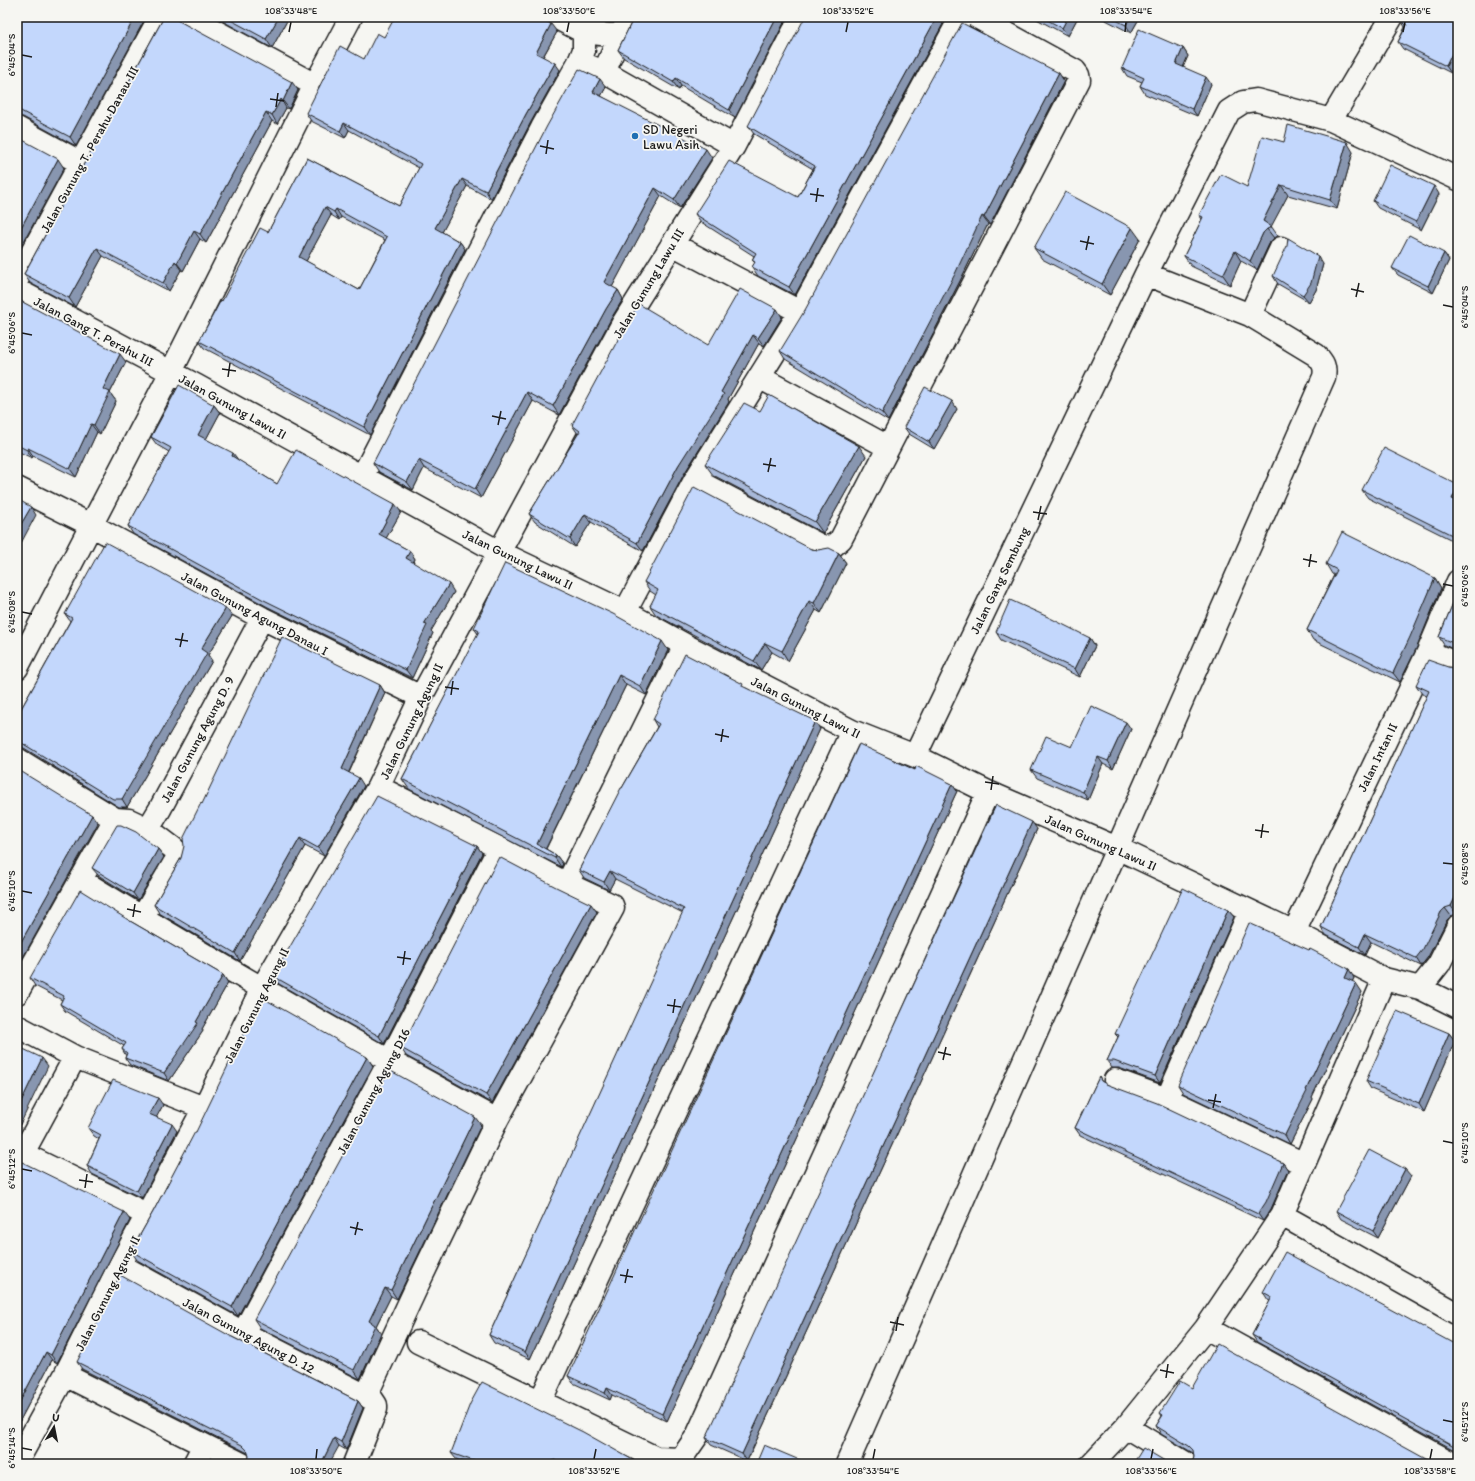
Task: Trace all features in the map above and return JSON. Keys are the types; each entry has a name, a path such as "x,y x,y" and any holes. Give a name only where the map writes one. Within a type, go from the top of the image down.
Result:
{"street":[{"name":"Jalan Gunung T. Perahu Danau III","path":"17,280 160,17"},
{"path":"189,17 315,85"},
{"path":"17,668 171,372 315,85 351,17"},
{"path":"555,17 584,32 610,35 626,26"},
{"name":"Jalan Gunung Lawu III","path":"499,552 623,323 734,146 801,17"},
{"path":"625,612 695,480 800,312 961,17"},
{"path":"695,480 823,547 833,546 841,539 1079,80 1075,71 977,17"},
{"path":"1331,120 1392,17"},
{"path":"604,72 626,26"},
{"path":"362,477 539,135 579,62 584,50 584,32"},
{"path":"579,62 604,72 734,146"},
{"name":"Jalan Gang Sembung","path":"914,756 1146,274 1229,111 1243,102 1256,100 1331,120 1458,179"},
{"path":"17,128 80,163"},
{"path":"672,244 800,312"},
{"path":"1250,315 1281,248"},
{"path":"847,1464 1324,377 1323,362 1316,355 1250,315 1146,274"},
{"name":"Jalan Gang T. Perahu III","path":"17,290 171,372"},
{"name":"Jalan Gunung Lawu II","path":"171,372 499,552 625,612 685,645 852,731 914,756 988,792 1118,848 1294,932 1384,978 1420,988 1458,1007"},
{"path":"759,377 888,447"},
{"name":"Jalan Gunung Agung Danau I","path":"17,488 91,525 262,618 421,697"},
{"name":"Jalan Gunung Agung II","path":"17,1462 65,1375 120,1265 204,1108 262,988 378,787 421,697 499,552"},
{"name":"Jalan Intan II","path":"1294,932 1428,652 1458,581"},
{"name":"Jalan Gunung Agung D. 9","path":"148,829 262,618"},
{"path":"567,884 685,645"},
{"path":"1428,652 1458,664"},
{"path":"540,1402 852,731"},
{"path":"17,759 115,819 129,820 148,829 177,852 176,860 142,918"},
{"path":"354,1464 376,1409 371,1400 418,1284 497,1120 613,908 612,905 567,884 378,787"},
{"path":"418,1342 656,1458 681,1459 697,1436 988,792"},
{"path":"17,993 115,819"},
{"name":"Jalan Gunung Agung D16","path":"243,1333 389,1062 499,848"},
{"path":"81,880 142,918 389,1062 497,1120"},
{"path":"1167,1099 1250,911"},
{"path":"1420,988 1439,964 1458,926"},
{"path":"1091,1464 1126,1427 1206,1328 1282,1215 1384,978"},
{"path":"17,1026 75,1057 204,1108"},
{"path":"75,1057 20,1159 148,1215"},
{"path":"1115,1080 1167,1099 1304,1164"},
{"path":"1282,1215 1458,1314"},
{"name":"Jalan Gunung Agung D. 12","path":"120,1265 243,1333 371,1400"},
{"path":"1206,1328 1454,1464"},
{"path":"65,1375 242,1464"},
{"path":"1126,1427 1187,1464"},
{"path":"194,1464 204,1445"}],"building":[{"path":"17,17 135,17 70,137 17,109"},
{"path":"164,17 174,17 292,82 283,101 281,99 272,115 266,112 200,234 194,231 177,263 175,261 163,283 97,248 69,298 24,274"},
{"path":"225,17 279,17 266,39"},
{"path":"395,17 541,17 551,24 536,53 555,63 526,114 486,191 462,179 435,228 460,242 364,427 199,341 221,300 222,301 260,228 268,232 307,158 399,206 421,164 344,123 340,131 306,113 340,46 364,59 377,33 384,37","holes":["325,207 334,212 336,209 387,237 359,290 299,257"]},
{"path":"634,17 777,17 729,110 676,78 673,82 618,50"},
{"path":"805,17 937,17 789,287 752,267 755,262 752,260 756,253 695,214 729,161 798,197 815,166 748,126"},
{"path":"1042,17 1068,17 1062,28"},
{"path":"1110,17 1130,17 1126,25"},
{"path":"1405,17 1458,17 1458,41 1446,66 1398,42 1407,25 1402,22"},
{"path":"962,23 1059,73 984,217 982,216 955,274 882,413 780,351 805,310"},
{"path":"1139,29 1183,48 1176,64 1206,77 1192,109 1140,86 1144,78 1122,68"},
{"path":"579,69 600,79 593,92 706,149 674,200 655,188 604,282 618,290 553,406 527,392 475,489 419,460 407,482 373,463 547,126"},
{"path":"1288,125 1347,142 1330,200 1281,185 1263,221 1272,227 1263,233 1250,261 1235,251 1223,275 1184,256 1203,217 1199,215 1221,174 1247,187 1262,136 1284,142"},
{"path":"17,137 58,159 17,235"},
{"path":"1390,165 1434,186 1416,222 1373,201"},
{"path":"1065,192 1132,228 1102,284 1034,248"},
{"path":"1409,235 1444,253 1428,286 1392,268"},
{"path":"1288,238 1318,256 1311,283 1303,295 1273,276 1287,246"},
{"path":"740,289 777,309 758,338 753,335 721,392 724,394 678,466 637,543 585,514 570,539 529,514 580,431 572,425 628,321 639,304 708,345"},
{"path":"17,299 120,354 103,389 110,392 94,425 91,424 70,469 28,448 27,450 17,445"},
{"path":"179,385 214,405 198,435 233,453 232,456 277,484 296,450 395,504 379,534 410,551 406,558 449,584 424,624 427,625 406,670 262,599 128,526 171,448 151,437"},
{"path":"925,387 952,401 929,442 904,427"},
{"path":"769,395 859,446 815,522 705,464 744,403 760,411"},
{"path":"1384,448 1458,485 1452,499 1458,501 1458,538 1362,490"},
{"path":"694,487 811,549 818,550 829,548 839,553 814,603 809,601 782,651 765,643 754,661 650,606 658,590 644,582"},
{"path":"17,499 31,507 17,531"},
{"path":"1342,532 1435,578 1393,673 1307,630 1337,570 1326,564"},
{"path":"105,542 226,608 201,649 207,653 122,799 113,799 17,740 17,716 72,618 65,614"},
{"path":"505,563 613,614 662,641 640,686 619,675 537,844 556,855 555,858 402,779 479,631 474,628"},
{"path":"1458,591 1458,645 1439,637"},
{"path":"1010,600 1090,638 1075,669 996,632"},
{"path":"282,637 380,685 342,769 359,778 318,848 300,838 235,953 154,905 181,858 184,846 183,839 201,803 202,804"},
{"path":"685,654 743,684 742,686 815,721 525,1352 489,1335 684,909 610,871 604,882 579,870 621,788 659,724 653,720"},
{"path":"1428,660 1448,667 1454,668 1458,666 1458,891 1451,906 1445,908 1441,912 1423,949 1416,958 1365,934 1359,947 1321,927 1429,691 1416,685"},
{"path":"1091,706 1126,722 1108,761 1098,757 1083,792 1031,770 1046,736 1072,747"},
{"path":"859,744 915,770 916,766 952,784 662,1414 607,1388 605,1393 568,1376"},
{"path":"17,769 92,815 17,949"},
{"path":"377,796 477,846 379,1036 273,976"},
{"path":"996,805 1032,822 742,1454 706,1438"},
{"path":"117,825 121,825 136,832 158,849 133,893 92,868"},
{"path":"499,857 591,904 486,1095 401,1048"},
{"path":"1183,888 1228,910 1155,1076 1114,1061 1107,1061 1119,1035 1115,1034"},
{"path":"80,890 223,975 196,1022 198,1023 164,1073 125,1058 127,1053 122,1049 126,1043 60,1004 64,996 30,978"},
{"path":"1249,923 1309,950 1310,949 1349,969 1345,978 1356,983 1306,1090 1307,1091 1285,1135 1178,1085"},
{"path":"261,997 367,1057 232,1307 131,1251 196,1132"},
{"path":"1397,1011 1449,1033 1419,1104 1366,1081"},
{"path":"17,1046 42,1058 17,1110"},
{"path":"389,1070 475,1117 391,1290 385,1288 369,1321 375,1325 354,1370 254,1319"},
{"path":"1099,1077 1101,1081 1106,1084 1157,1103 1283,1163 1266,1202 1258,1214 1075,1128"},
{"path":"113,1080 158,1098 149,1114 172,1124 137,1191 87,1166 101,1135 88,1128"},
{"path":"1369,1150 1405,1169 1373,1231 1336,1211"},
{"path":"22,1162 124,1212 51,1355 46,1352 17,1407 17,1167"},
{"path":"1285,1252 1458,1346 1458,1450 1454,1446 1252,1335 1272,1297 1263,1292"},
{"path":"120,1275 232,1337 358,1401 341,1442 334,1438 321,1464 246,1464 249,1456 247,1450 242,1445 77,1362"},
{"path":"1217,1344 1435,1464 1192,1464 1194,1457 1193,1450 1156,1426 1163,1415 1160,1413 1180,1381 1192,1388"},
{"path":"482,1382 583,1432 640,1464 561,1464 554,1460 552,1464 482,1464 451,1453 470,1404"},
{"path":"764,1445 809,1464 756,1464"},
{"path":"1143,1448 1170,1464 1133,1464"},
{"path":"211,1458 224,1464 208,1464"}],"place":[{"name":"SD Negeri Lawu Asih","path":"635,136"}]}
